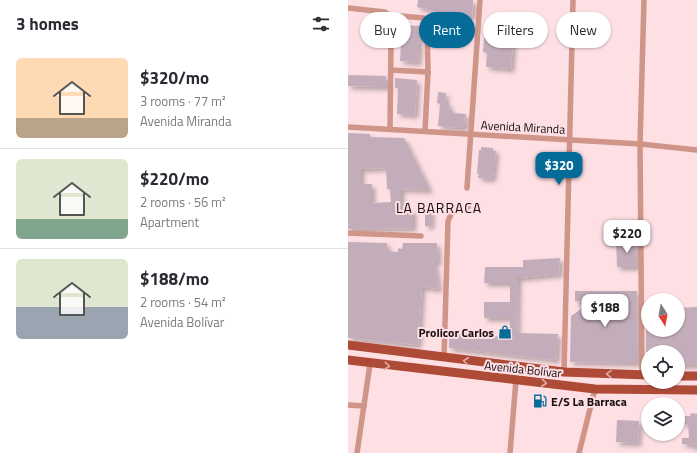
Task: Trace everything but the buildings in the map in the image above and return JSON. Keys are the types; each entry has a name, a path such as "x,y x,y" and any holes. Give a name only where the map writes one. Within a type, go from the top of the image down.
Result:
{"main road":[{"name":"Avenida Bolívar","path":"348,345 564,372 641,375"},
{"name":"Avenida Bolívar","path":"348,360 370,364 595,389 697,390"},
{"path":"685,376 697,376"}],"street":[{"path":"467,188 480,0"},
{"path":"564,372 568,141 573,0"},
{"path":"644,0 640,144 644,345"},
{"path":"348,8 385,12"},
{"path":"411,17 424,18 427,21 428,72 426,131"},
{"path":"390,48 390,129"},
{"path":"391,70 428,72"},
{"name":"Avenida Miranda","path":"348,127 640,144 697,150"},
{"path":"444,358 448,221 452,212 460,208 468,207"},
{"path":"348,233 421,236"},
{"path":"357,453 370,364"},
{"path":"510,453 516,380"},
{"path":"579,453 595,389"},
{"path":"348,406 364,406"}],"place":[{"name":"Prolicor Carlos","path":"505,332"},
{"name":"E/S La Barraca","path":"540,401"}],"district":[{"name":"LA BARRACA","path":"439,207"}]}
